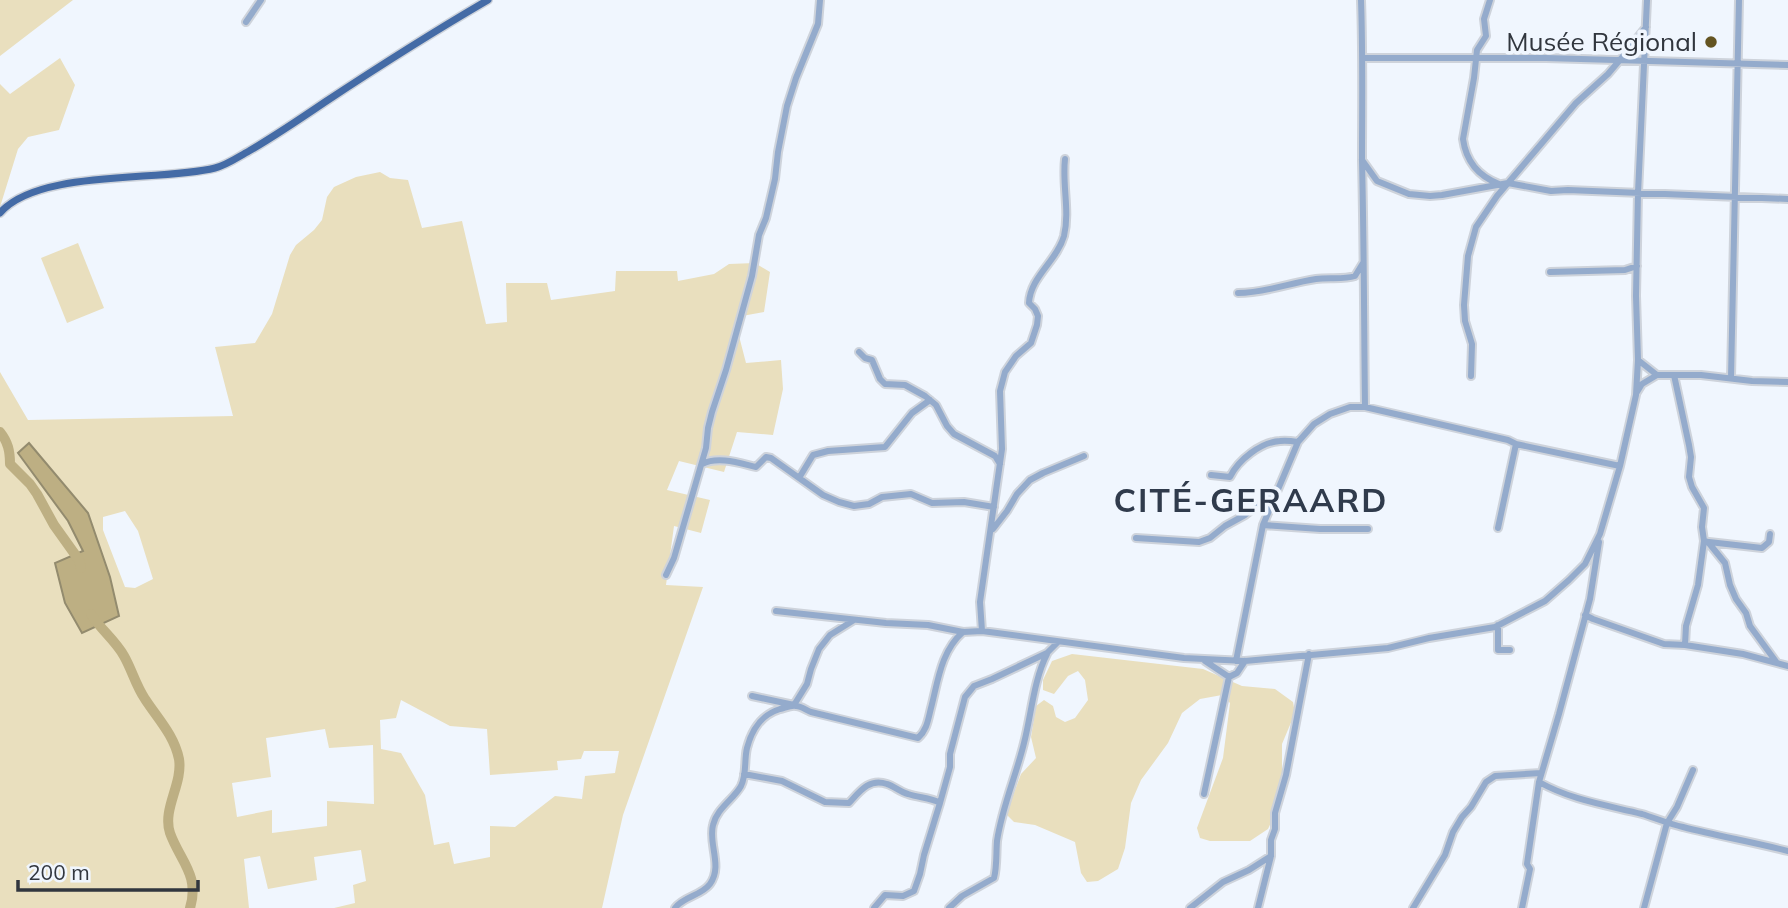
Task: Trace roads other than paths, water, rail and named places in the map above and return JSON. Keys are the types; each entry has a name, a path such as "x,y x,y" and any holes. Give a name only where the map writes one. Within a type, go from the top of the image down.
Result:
{"main road":[{"path":"0,214 22,196 69,183 218,167 258,146 488,0"}],"street":[{"path":"246,22 261,0"},
{"path":"666,575 674,558 706,448 712,412 726,370 752,276 759,235 766,218 788,106 796,78 818,24 820,0"},
{"path":"1361,0 1365,407"},
{"path":"1490,0 1484,19 1486,36 1477,50 1464,129 1464,149 1483,177 1504,184 1550,191 1788,199"},
{"path":"1522,908 1530,869 1527,864 1541,773 1590,599 1600,534 1620,466 1636,395 1638,193 1647,0"},
{"path":"1731,378 1739,0"},
{"path":"1471,376 1472,344 1465,321 1464,305 1468,256 1476,227 1504,184 1576,103 1608,74 1646,27"},
{"path":"1363,58 1546,58 1788,65"},
{"path":"982,631 980,602 1002,449 1000,391 1004,372 1031,342 1037,325 1038,316 1029,303 1032,286 1058,249 1064,235 1065,159"},
{"path":"1362,160 1377,181 1409,194 1442,195 1504,184"},
{"path":"1238,293 1256,293 1318,279 1349,278 1355,276 1363,262"},
{"path":"1550,272 1625,270 1637,266"},
{"path":"859,352 872,360 885,384 905,385 930,400 954,434 995,456 1000,466"},
{"path":"1638,360 1657,375"},
{"path":"1636,395 1642,384 1657,375 1788,382"},
{"path":"1674,375 1691,457 1689,477 1703,503 1702,527 1706,542 1698,585 1686,626 1685,645"},
{"path":"799,478 813,455 828,451 885,447 912,413 930,400"},
{"path":"1236,661 1263,526 1298,442 1314,424 1329,414 1350,407 1365,407 1620,466"},
{"path":"1211,475 1230,477 1246,458 1270,442 1298,442"},
{"path":"1498,528 1516,444"},
{"path":"991,531 1030,480 1084,456"},
{"path":"700,465 712,460 756,467 766,457 771,458 824,495 854,506 869,504 882,497 911,494 932,503 981,503 994,507"},
{"path":"1136,538 1199,542 1210,538 1245,515 1277,490"},
{"path":"1263,526 1329,530 1368,529"},
{"path":"776,611 928,625 963,632 982,631 1202,660 1245,661 1388,648 1498,625 1545,601 1585,564 1600,534"},
{"path":"1706,542 1762,548 1769,542 1770,534"},
{"path":"1706,542 1725,563 1730,585 1746,613 1750,626 1777,663"},
{"path":"1585,615 1664,644 1743,654 1788,666"},
{"path":"675,908 680,902 702,892 711,883 716,860 713,824 724,803 741,786 746,750 754,728 771,712 794,705 807,684 818,649 830,635 854,620"},
{"path":"1498,625 1498,650 1510,650"},
{"path":"752,696 918,738 924,732 928,721 947,651 963,632"},
{"path":"949,908 962,896 993,878 1002,820 1024,744 1042,663 1058,642"},
{"path":"874,908 885,895 903,896 914,891 950,767 950,754 965,697 974,686 1047,653"},
{"path":"1258,908 1271,856 1275,813 1286,775 1309,654"},
{"path":"1202,660 1229,677"},
{"path":"1229,677 1237,673 1245,661"},
{"path":"1204,794 1229,677"},
{"path":"1644,908 1667,823 1693,770"},
{"path":"1413,908 1445,855 1453,832 1486,782 1495,776 1541,773"},
{"path":"744,774 782,781 825,802 849,803 864,786 876,782 887,784 909,795 932,798 940,803"},
{"path":"1539,782 1557,792 1581,800 1788,851"},
{"path":"1190,908 1223,882 1271,856"}],"waterway":[{"path":"0,432 8,447 10,464 37,494 54,525 79,560 81,568"},
{"path":"91,614 124,656 142,694 177,750 178,778 168,824 191,877 190,908"}],"place":[{"name":"Musée Régional","path":"1711,42"}],"district":[{"name":"CITÉ-GERAARD","path":"1251,500"}]}
